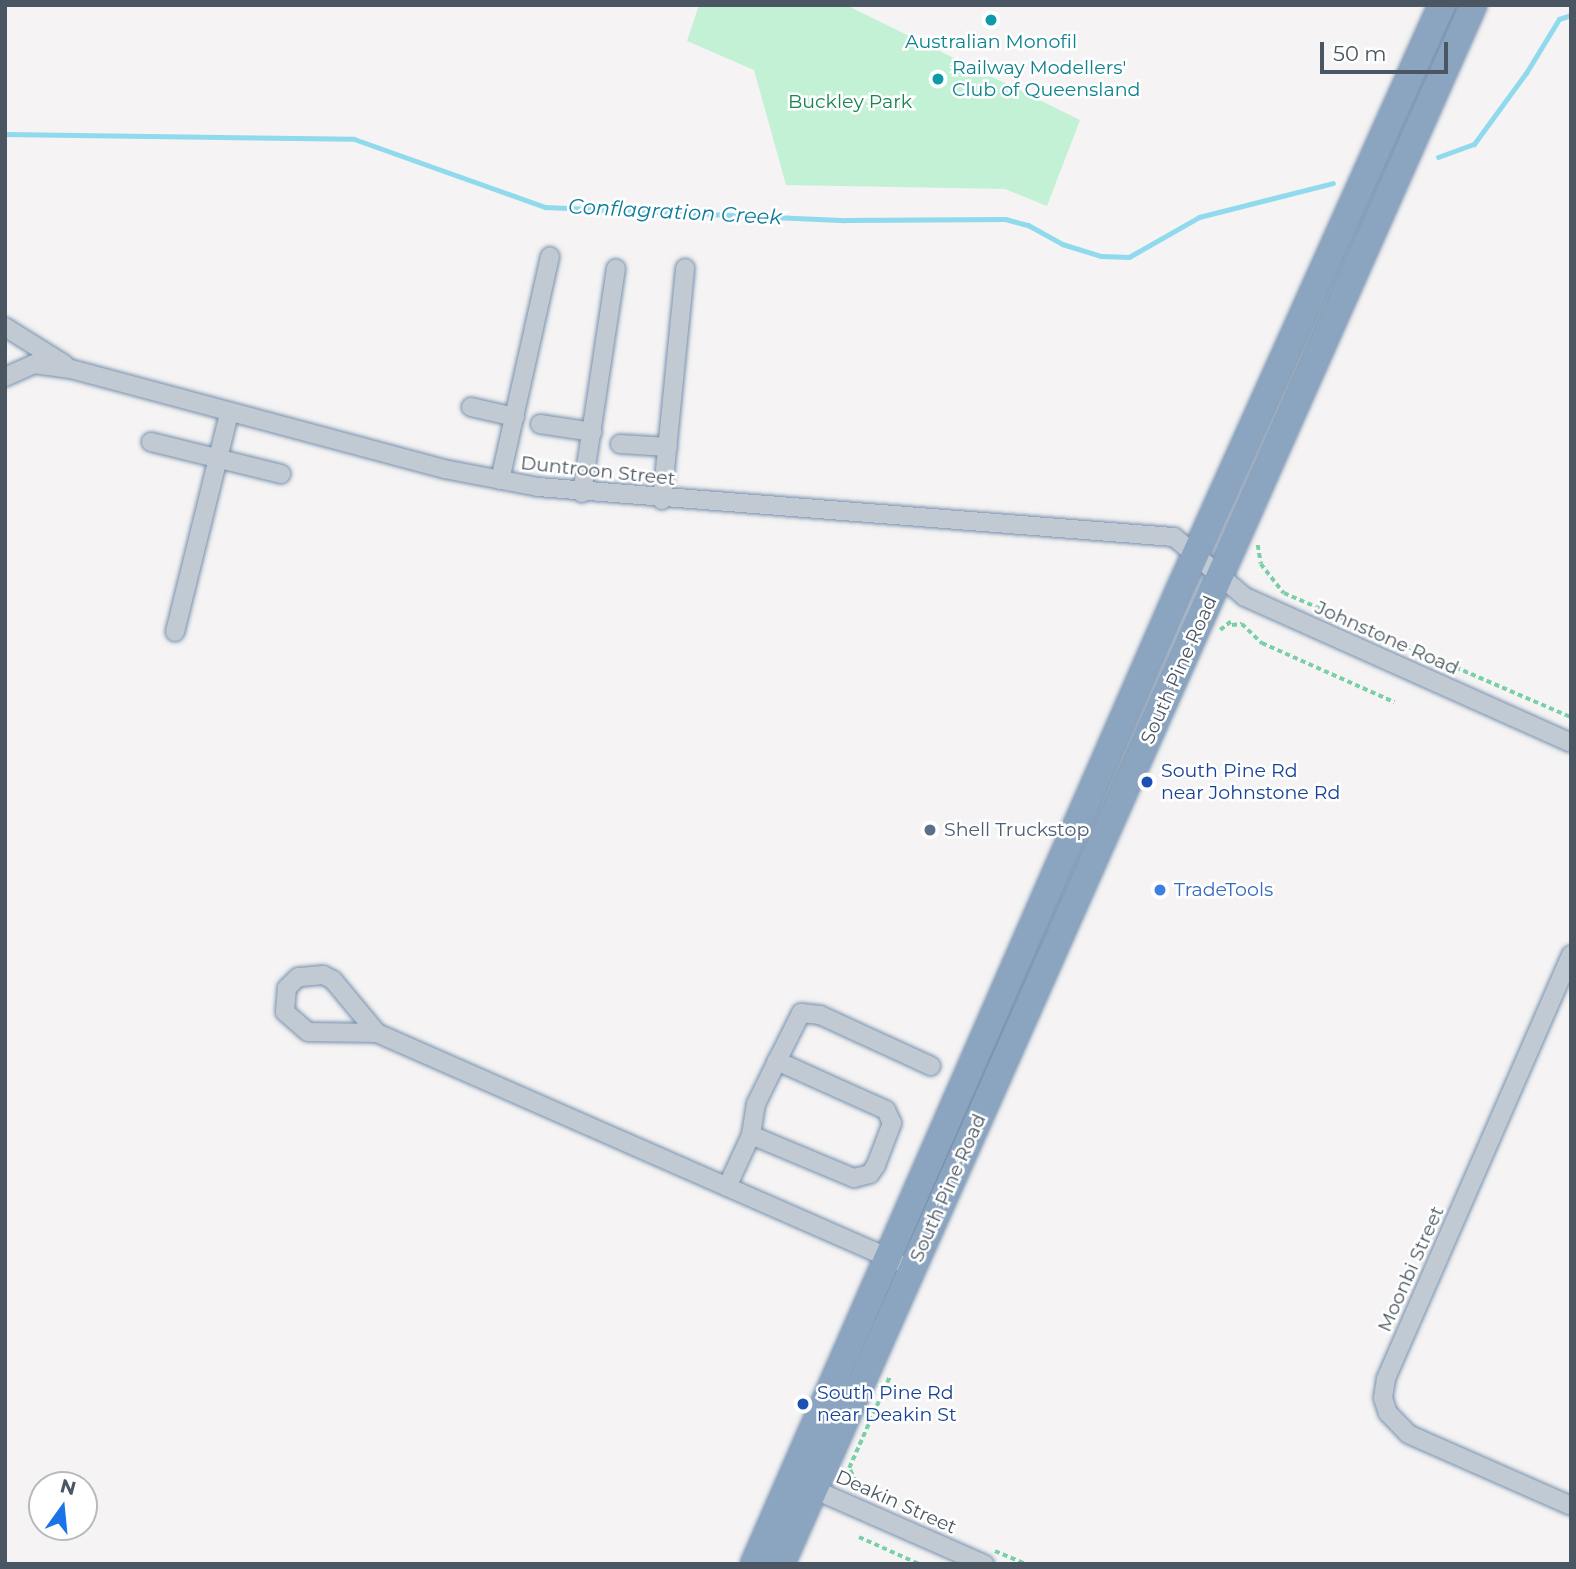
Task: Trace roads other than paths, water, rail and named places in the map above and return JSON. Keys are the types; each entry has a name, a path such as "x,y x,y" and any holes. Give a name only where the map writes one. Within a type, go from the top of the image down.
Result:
{"highway":[{"name":"South Pine Road","path":"754,1564 803,1484 900,1263 1196,556 1442,5"},
{"name":"South Pine Road","path":"900,1263 1219,579 1473,5"},
{"name":"South Pine Road","path":"781,1564 803,1484"}],"street":[{"path":"500,480 550,257"},
{"path":"662,500 685,268"},
{"path":"582,493 616,269"},
{"path":"5,327 71,369"},
{"name":"Duntroon Street","path":"5,377 34,364 71,369 229,413 500,480 582,493 1169,536 1196,556"},
{"path":"471,407 515,417"},
{"path":"175,632 229,413"},
{"path":"540,424 592,432"},
{"path":"151,442 281,474"},
{"path":"620,444 668,447"},
{"name":"Johnstone Road","path":"1196,556 1219,579 1254,602 1571,743"},
{"name":"Moonbi Street","path":"1571,955 1386,1379 1383,1398 1388,1413 1408,1434 1571,1506"},
{"path":"377,1033 332,980 323,975 298,977 287,988 285,1012 308,1032 377,1033 900,1263"},
{"path":"727,1187 751,1135 756,1104 794,1020 809,1011 931,1066"},
{"path":"751,1135 854,1178 870,1174 889,1133 892,1123 886,1110 778,1060"},
{"name":"Deakin Street","path":"803,1484 984,1564"}],"waterway":[{"name":"Conflagration Creek","path":"1438,157 1474,144 1526,73 1559,19 1571,15"},
{"name":"Conflagration Creek","path":"5,134 354,139 545,207 846,220 1005,219 1028,225 1062,244 1101,256 1129,257 1199,217 1333,183"}],"place":[{"name":"Australian Monofil","path":"991,20"},
{"name":"Railway Modellers' Club of Queensland","path":"938,79"},
{"name":"South Pine Rd near Johnstone Rd","path":"1147,782"},
{"name":"Shell Truckstop","path":"930,830"},
{"name":"TradeTools","path":"1160,890"},
{"name":"South Pine Rd near Deakin St","path":"803,1404"}],"park label":[{"name":"Buckley Park","path":"850,102"}]}
